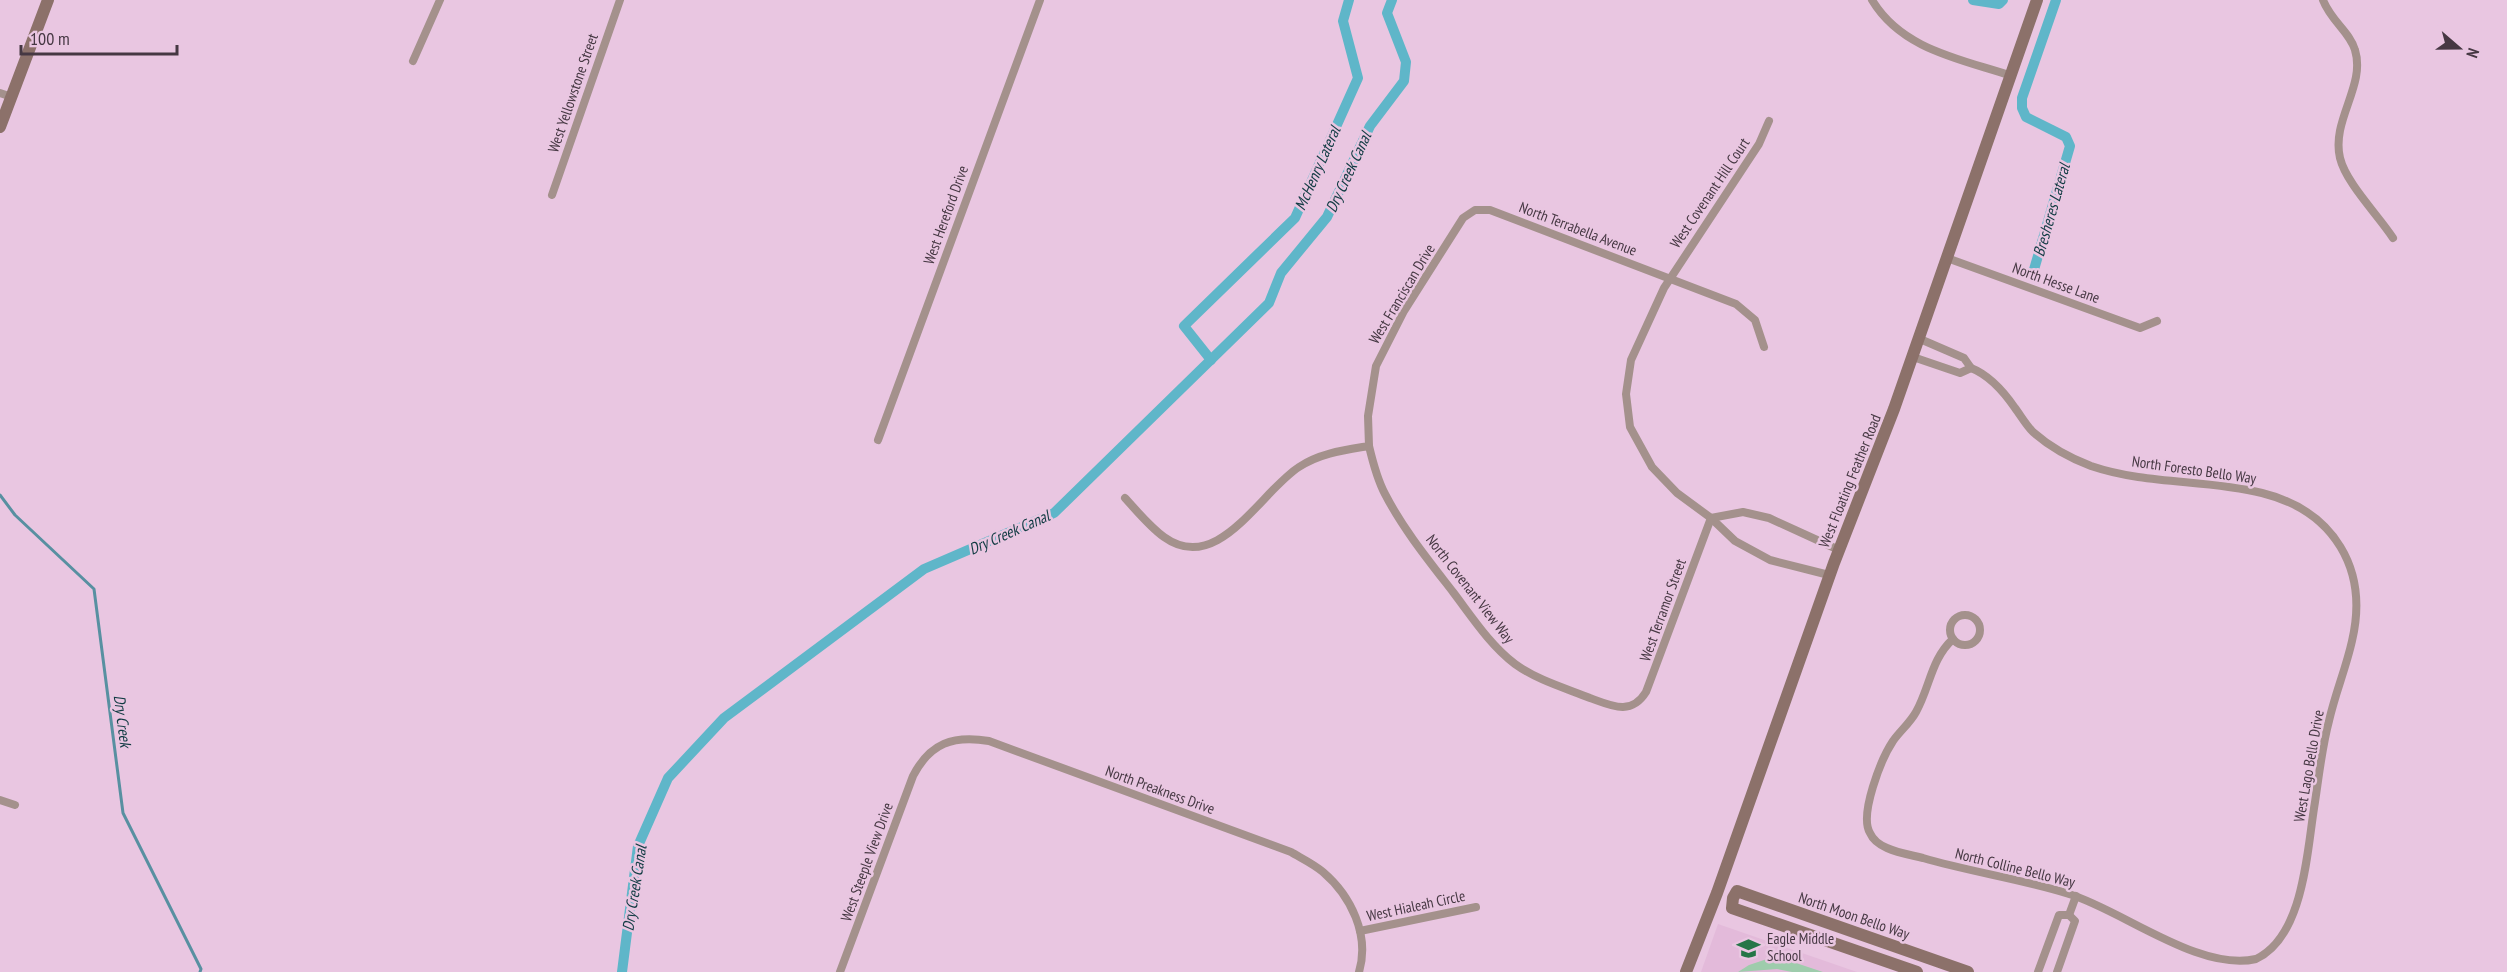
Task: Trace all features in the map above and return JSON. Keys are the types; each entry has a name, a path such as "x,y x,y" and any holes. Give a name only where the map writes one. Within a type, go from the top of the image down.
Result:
{"main road":[{"path":"0,127 6,95 48,0"},
{"name":"West Floating Feather Road","path":"1686,972 1717,893 1829,575 1920,339 2037,0"},
{"name":"North Moon Bello Way","path":"1917,972 1732,908 1733,898 1737,891 1968,972"},
{"name":"North Moon Bello Way","path":"1717,893 1733,898"}],"street":[{"path":"413,61 440,0"},
{"name":"West Yellowstone Street","path":"552,195 620,0"},
{"name":"West Hereford Drive","path":"878,440 1040,0"},
{"path":"1872,0 1892,25 1916,43 2012,76"},
{"path":"2323,0 2328,13 2355,48 2357,63 2356,75 2339,132 2340,159 2354,186 2377,213 2393,238"},
{"name":"West Covenant Hill Court","path":"1769,121 1759,144 1670,279 1631,360 1626,393 1630,427 1652,467 1677,493 1711,518 1735,541 1770,560 1829,575"},
{"name":"North Terrabella Avenue","path":"1475,210 1490,210 1736,304 1755,320 1764,347"},
{"name":"West Franciscan Drive","path":"1369,446 1368,416 1376,366 1404,311 1463,218 1475,210"},
{"name":"North Hesse Lane","path":"1947,258 2140,328 2157,321"},
{"name":"North Foresto Bello Way","path":"1920,339 1964,358 1971,368 1984,373 2013,404 2030,430 2060,453 2092,466 2137,478 2213,484 2264,494 2296,505 2320,520 2342,548 2350,566"},
{"path":"1913,357 1959,373 1971,368"},
{"path":"1125,498 1165,538 1179,545 1197,548 1214,544 1229,533 1285,478 1309,461 1328,454 1369,446"},
{"name":"North Covenant View Way","path":"1369,446 1376,473 1385,494 1423,551 1494,645 1516,665 1547,681 1616,707 1633,706"},
{"path":"1711,518 1743,512 1769,518 1839,550"},
{"name":"West Terramor Street","path":"1633,706 1641,701 1646,693 1711,518"},
{"name":"West Lago Bello Drive","path":"2257,959 2276,943 2289,922 2308,859 2328,724 2352,641 2358,601 2350,566"},
{"name":"North Colline Bello Way","path":"1953,639 1938,656 1918,709 1888,749 1865,820 1868,831 1876,842 1886,848 1942,864 2031,882 2076,896 2176,949 2200,959 2230,965 2257,959"},
{"name":"North Preakness Drive","path":"921,761 934,749 952,740 970,738 989,741 1291,852 1322,870 1341,889 1353,909 1360,931 1362,950 1359,972"},
{"name":"West Steeple View Drive","path":"840,972 913,776 921,761"},
{"path":"0,800 15,805"},
{"path":"2069,915 2076,896"},
{"name":"West Hialeah Circle","path":"1360,931 1476,907"},
{"path":"2038,972 2059,915 2069,915 2075,921 2057,972"}],"shaded area":[{"name":"Eagle Middle School","path":"1718,924 1857,972 1701,972"}],"green space":[{"path":"1767,959 1787,960 1823,972 1792,972 1777,969 1738,972 1749,965"}],"waterway":[{"name":"McHenry Lateral","path":"1211,360 1184,326 1295,218 1358,78 1343,21 1349,0"},
{"name":"Dry Creek Canal","path":"622,972 638,846 668,778 724,718 924,569 1054,513 1269,303 1281,273 1327,217 1370,126 1404,81 1406,62 1387,13 1392,0"},
{"name":"Dry Creek Canal","path":"1973,0 1999,4 2003,0"},
{"name":"Bresheres Lateral","path":"2033,273 2070,146 2066,137 2026,117 2022,108 2022,98 2056,0"},
{"name":"Dry Creek","path":"0,495 15,515 94,589 123,813 201,969 200,972"}],"place":[{"name":"Eagle Middle School","path":"1749,948"}]}
